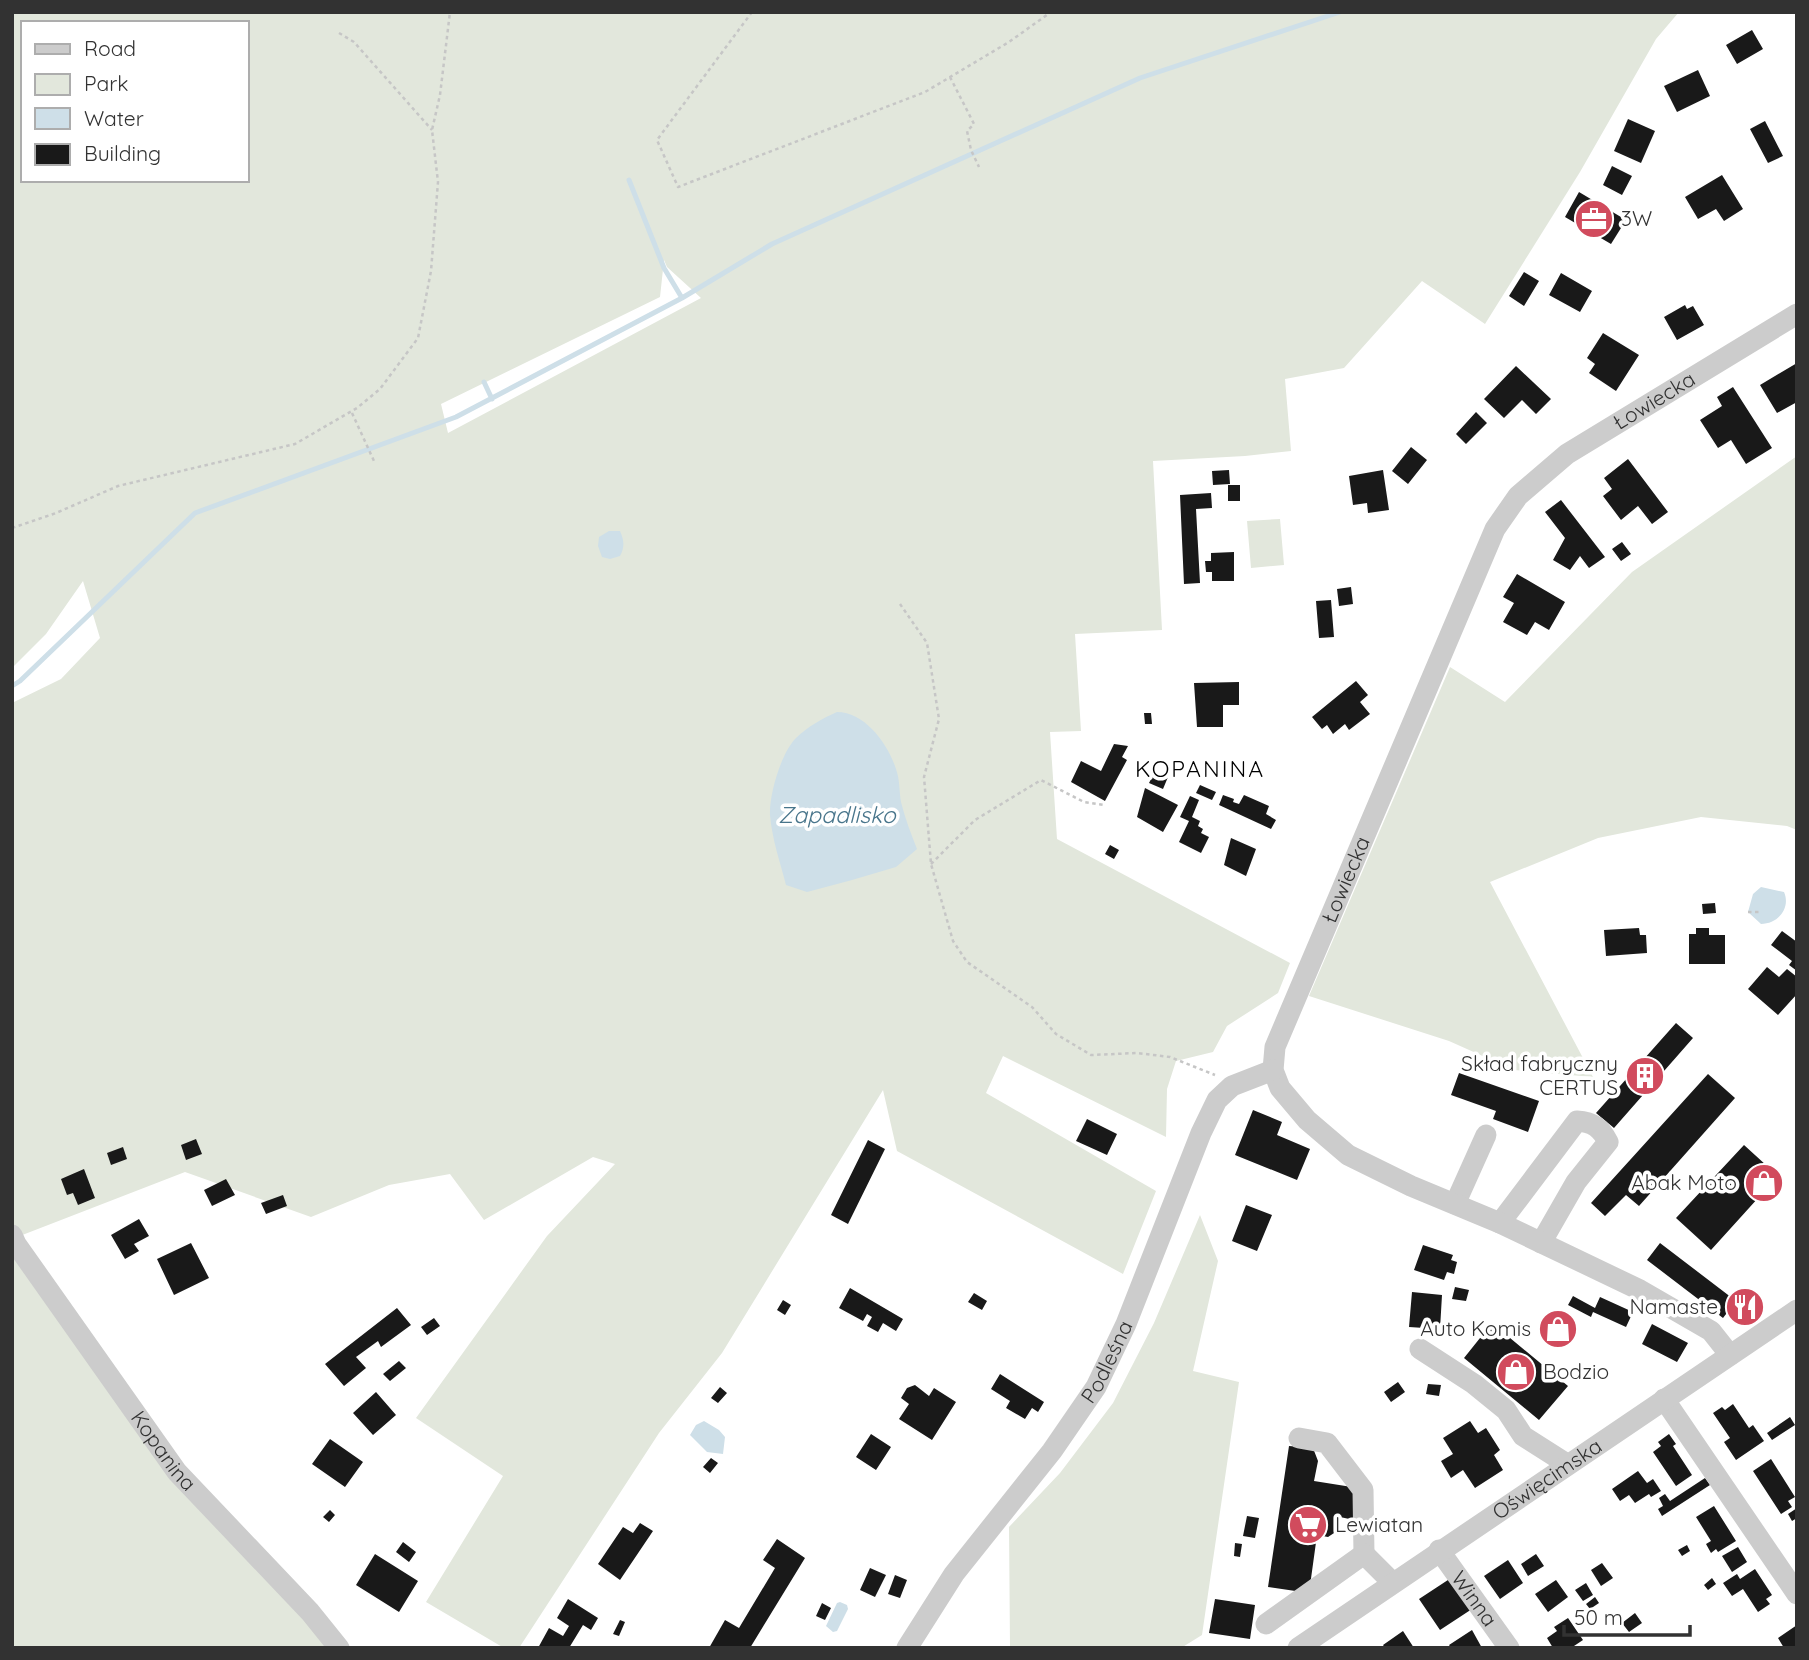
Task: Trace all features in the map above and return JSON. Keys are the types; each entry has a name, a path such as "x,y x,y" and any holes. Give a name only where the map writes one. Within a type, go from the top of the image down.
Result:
{"street":[{"name":"Łowiecka","path":"1273,1070 1275,1047 1347,877 1496,529 1518,496 1567,453 1797,314"},
{"path":"1232,1086 1273,1070 1280,1088 1307,1120 1348,1155 1640,1290 1712,1331 1730,1355"},
{"name":"Podleśna","path":"907,1648 954,1574 1052,1451 1096,1387 1126,1324 1201,1133 1217,1100 1232,1086"},
{"path":"1500,1223 1577,1121 1589,1122 1603,1132 1608,1142 1576,1182 1541,1243"},
{"path":"1455,1204 1486,1135"},
{"name":"Kopanina","path":"12,1234 16,1244 177,1472 310,1612 338,1648"},
{"name":"Oświęcimska","path":"1298,1648 1797,1310"},
{"path":"1420,1349 1474,1384 1506,1410 1523,1436 1567,1464"},
{"path":"1664,1399 1797,1594"},
{"path":"1299,1438 1327,1443 1363,1490 1364,1554 1392,1582"},
{"name":"Winna","path":"1439,1550 1509,1648"},
{"path":"1266,1624 1364,1554"}],"path":[{"path":"12,528 56,513 118,486 295,444 352,411 380,389 418,338 431,271 438,182 432,130 440,95 450,12"},
{"path":"752,12 657,140 678,187 925,92 1009,42 1051,12"},
{"path":"339,33 354,42 432,130"},
{"path":"950,77 974,124 967,131 971,150 979,167"},
{"path":"352,411 374,461"},
{"path":"900,604 926,643 939,719 924,777 930,864 953,941 967,962 1032,1007 1056,1034 1091,1055 1137,1054 1170,1057 1220,1077 1232,1086"},
{"path":"930,864 975,820 1041,780 1084,802 1104,805"},
{"path":"1748,912 1760,912"}],"green space":[{"path":"12,12 1679,12 1656,39 1580,172 1485,324 1422,281 1344,368 1285,379 1291,451 1153,461 1162,630 1075,634 1081,731 1050,732 1057,839 1290,963 1278,993 1227,1026 1213,1052 1176,1061 1167,1089 1166,1137 1003,1056 986,1093 1156,1191 1123,1274 897,1151 883,1090 722,1353 659,1433 519,1648 504,1648 426,1602 503,1476 416,1418 547,1236 615,1164 593,1157 484,1220 450,1174 389,1185 311,1217 185,1172 12,1239 12,703 61,679 100,638 83,581 46,634 12,668","holes":["664,260 667,267 701,298 448,433 441,404 660,297"]},
{"path":"1797,456 1797,830 1787,826 1701,817 1598,838 1490,882 1593,1077 1514,1070 1449,1041 1309,996 1450,667 1505,702 1632,572"},
{"path":"1280,519 1284,565 1251,568 1247,521"},
{"path":"1200,1215 1218,1261 1193,1371 1239,1382 1202,1635 1181,1648 1010,1648 1009,1527 1060,1473 1113,1403 1154,1323"},
{"path":"12,1254 330,1648 12,1648"}],"water":[{"path":"609,531 620,531 623,544 620,556 610,559 602,557 598,546 599,537"},
{"name":"Zapadlisko","path":"837,712 847,713 866,723 887,750 897,773 901,802 917,849 896,867 807,892 786,885 771,824 772,797 785,754 796,738"},
{"path":"1761,887 1784,892 1786,904 1778,918 1761,924 1748,912 1753,894"},
{"path":"704,1421 725,1437 723,1454 707,1452 690,1435 696,1425"},
{"path":"840,1602 847,1605 848,1609 837,1631 833,1632 826,1626"}],"building":[{"path":"1752,30 1763,49 1737,64 1726,45"},
{"path":"1698,70 1710,96 1677,112 1664,86"},
{"path":"1628,119 1655,131 1641,163 1614,151"},
{"path":"1765,121 1783,156 1768,163 1750,129"},
{"path":"1612,166 1632,176 1622,195 1603,185"},
{"path":"1722,175 1743,209 1724,221 1716,209 1698,219 1685,197"},
{"path":"1579,192 1626,220 1611,244 1565,217"},
{"path":"1524,272 1539,281 1524,306 1509,296"},
{"path":"1561,273 1592,291 1580,312 1549,295"},
{"path":"1685,305 1687,309 1693,306 1704,325 1677,340 1664,317"},
{"path":"1603,333 1639,355 1616,391 1589,373 1595,364 1587,358"},
{"path":"1797,363 1797,402 1777,413 1760,385"},
{"path":"1516,366 1551,399 1536,414 1522,400 1504,418 1484,399"},
{"path":"1733,387 1772,448 1746,464 1731,440 1718,448 1700,420 1722,406 1717,397"},
{"path":"1476,412 1487,423 1466,444 1456,434"},
{"path":"1411,447 1427,460 1408,484 1392,471"},
{"path":"1628,459 1668,512 1652,524 1638,506 1621,520 1603,496 1612,489 1604,478"},
{"path":"1229,470 1230,484 1213,485 1212,471"},
{"path":"1383,470 1389,510 1368,513 1367,503 1353,505 1349,476"},
{"path":"1228,485 1240,485 1240,501 1228,501"},
{"path":"1211,493 1212,508 1196,509 1200,583 1184,584 1180,495"},
{"path":"1561,500 1605,557 1589,568 1580,556 1570,570 1553,560 1565,538 1545,512"},
{"path":"1622,542 1631,554 1621,561 1612,549"},
{"path":"1234,552 1234,581 1212,581 1212,572 1206,572 1205,561 1211,561 1211,553"},
{"path":"1517,574 1565,602 1549,630 1535,622 1527,635 1503,622 1514,603 1503,597"},
{"path":"1351,587 1353,604 1339,606 1337,589"},
{"path":"1331,600 1334,637 1319,638 1316,601"},
{"path":"1356,681 1368,695 1360,702 1370,714 1349,730 1345,724 1333,734 1327,725 1322,729 1312,717"},
{"path":"1239,682 1239,705 1223,705 1223,727 1197,727 1194,683"},
{"path":"1144,713 1151,713 1152,724 1145,724"},
{"path":"1114,744 1128,746 1122,757 1127,760 1105,801 1071,782 1081,761 1101,771"},
{"path":"1155,771 1168,777 1163,789 1149,783"},
{"path":"1200,785 1216,792 1212,800 1196,793"},
{"path":"1145,788 1178,805 1163,832 1137,817"},
{"path":"1223,795 1239,804 1244,795 1269,806 1266,814 1276,820 1271,829 1219,805"},
{"path":"1190,796 1199,800 1192,817 1200,821 1198,826 1203,829 1201,833 1209,837 1201,853 1179,842 1189,821 1180,817"},
{"path":"1231,838 1256,849 1246,876 1224,865"},
{"path":"1110,845 1119,850 1114,859 1105,854"},
{"path":"1715,903 1716,913 1703,914 1702,904"},
{"path":"1639,928 1640,935 1646,935 1647,953 1606,956 1604,930"},
{"path":"1696,928 1709,928 1709,935 1725,935 1725,964 1689,964 1689,934 1696,934"},
{"path":"1782,931 1797,942 1797,971 1789,965 1792,961 1771,945"},
{"path":"1767,967 1779,977 1787,969 1797,977 1797,994 1778,1015 1748,989"},
{"name":"Skład fabryczny CERTUS","path":"1676,1023 1693,1038 1614,1128 1596,1113"},
{"path":"1459,1073 1539,1101 1528,1132 1493,1119 1496,1111 1451,1095"},
{"path":"1708,1074 1735,1098 1639,1206 1626,1195 1605,1216 1591,1203"},
{"path":"1253,1110 1282,1122 1277,1135 1310,1149 1297,1180 1235,1155"},
{"path":"1087,1119 1117,1134 1107,1155 1076,1141"},
{"path":"196,1139 202,1154 186,1160 181,1145"},
{"path":"868,1140 885,1149 848,1224 831,1215"},
{"path":"1744,1145 1778,1176 1711,1250 1676,1218"},
{"path":"123,1147 127,1159 111,1165 107,1153"},
{"path":"84,1169 95,1198 78,1205 73,1193 67,1195 61,1179"},
{"path":"226,1179 235,1195 212,1206 204,1190"},
{"path":"283,1195 287,1206 266,1214 261,1203"},
{"path":"1246,1205 1272,1215 1257,1251 1232,1241"},
{"path":"139,1219 149,1236 134,1244 139,1251 125,1259 111,1235"},
{"path":"191,1243 209,1278 174,1295 157,1259"},
{"path":"1660,1243 1736,1301 1723,1318 1647,1260"},
{"path":"1423,1245 1453,1255 1451,1260 1457,1262 1454,1274 1447,1272 1444,1280 1414,1270"},
{"path":"1455,1287 1469,1290 1466,1301 1452,1299"},
{"path":"850,1288 903,1319 896,1331 883,1323 878,1332 867,1326 872,1317 867,1314 863,1321 839,1308"},
{"path":"1412,1292 1442,1295 1440,1329 1409,1327"},
{"path":"974,1293 987,1301 982,1310 968,1302"},
{"path":"1573,1296 1595,1308 1600,1297 1633,1312 1626,1327 1593,1312 1591,1317 1568,1305"},
{"path":"783,1300 791,1305 785,1315 777,1310"},
{"path":"397,1308 411,1325 381,1347 378,1341 356,1357 366,1368 344,1386 325,1364"},
{"path":"434,1318 440,1326 427,1335 421,1327"},
{"name":"Bodzio","path":"1492,1323 1568,1386 1539,1420 1464,1358"},
{"path":"1652,1324 1688,1343 1677,1362 1642,1344"},
{"path":"399,1361 406,1368 390,1381 383,1374"},
{"path":"1000,1374 1044,1402 1038,1412 1032,1408 1025,1419 1006,1408 1010,1401 991,1389"},
{"path":"1398,1382 1405,1392 1391,1402 1384,1392"},
{"path":"1428,1384 1441,1385 1439,1396 1426,1394"},
{"path":"915,1385 929,1396 934,1388 956,1402 932,1440 899,1419 909,1404 901,1398 907,1388"},
{"path":"720,1387 727,1393 718,1403 711,1398"},
{"path":"376,1392 396,1415 373,1435 353,1413"},
{"path":"1733,1404 1749,1428 1753,1425 1764,1441 1736,1460 1724,1442 1730,1438 1713,1413 1722,1407 1725,1410"},
{"path":"1790,1417 1795,1425 1772,1440 1767,1433"},
{"path":"1470,1421 1478,1433 1486,1428 1500,1450 1494,1455 1503,1470 1475,1488 1463,1470 1451,1478 1441,1461 1453,1454 1443,1438"},
{"path":"871,1434 891,1447 876,1470 856,1457"},
{"path":"1669,1434 1676,1444 1673,1446 1692,1475 1676,1486 1653,1452 1661,1446 1658,1442"},
{"path":"330,1439 363,1462 345,1487 312,1464"},
{"name":"Lewiatan","path":"1289,1446 1313,1448 1318,1461 1314,1481 1358,1488 1354,1520 1340,1517 1337,1531 1328,1537 1317,1535 1309,1593 1268,1587"},
{"path":"711,1458 718,1463 710,1473 703,1467"},
{"path":"1771,1459 1795,1497 1788,1501 1792,1507 1781,1514 1753,1471"},
{"path":"1638,1471 1647,1483 1653,1479 1661,1491 1651,1497 1649,1494 1635,1503 1629,1495 1620,1501 1612,1489"},
{"path":"1705,1478 1710,1485 1662,1516 1658,1509 1663,1506 1659,1498 1665,1494 1670,1501"},
{"path":"1714,1506 1736,1541 1718,1552 1716,1549 1711,1553 1706,1544 1711,1541 1696,1517"},
{"path":"1797,1508 1797,1518 1792,1521 1788,1514"},
{"path":"330,1510 335,1515 329,1522 323,1517"},
{"path":"1247,1516 1259,1518 1255,1538 1243,1536"},
{"path":"640,1523 653,1531 620,1580 598,1564 623,1527 633,1533"},
{"path":"777,1539 805,1558 750,1648 709,1648 725,1620 739,1628 775,1568 763,1560"},
{"path":"403,1542 416,1552 409,1562 396,1552"},
{"path":"1235,1543 1242,1544 1240,1557 1234,1556"},
{"path":"1687,1545 1690,1551 1682,1556 1678,1550"},
{"path":"1738,1547 1747,1562 1732,1572 1722,1556"},
{"path":"375,1554 418,1581 399,1612 356,1585"},
{"path":"1536,1554 1544,1566 1528,1576 1521,1564"},
{"path":"1508,1560 1523,1583 1500,1599 1484,1576"},
{"path":"1602,1563 1613,1578 1601,1586 1591,1570"},
{"path":"870,1568 886,1575 875,1597 860,1590"},
{"path":"1755,1569 1772,1595 1766,1599 1770,1604 1758,1612 1743,1589 1732,1596 1723,1583 1737,1574 1740,1579"},
{"path":"895,1575 907,1580 900,1598 888,1594"},
{"path":"1451,1578 1472,1609 1440,1630 1419,1599"},
{"path":"1712,1578 1716,1584 1708,1590 1704,1585"},
{"path":"1556,1580 1568,1597 1548,1612 1535,1594"},
{"path":"1586,1583 1593,1595 1583,1601 1575,1590"},
{"path":"1595,1597 1599,1603 1590,1609 1586,1604"},
{"path":"568,1599 598,1618 591,1630 583,1625 569,1648 538,1648 549,1628 563,1636 569,1626 557,1618"},
{"path":"1215,1599 1255,1605 1250,1639 1209,1633"},
{"path":"822,1603 831,1608 825,1620 816,1616"},
{"path":"1635,1613 1642,1623 1629,1632 1622,1623"},
{"path":"1568,1618 1583,1640 1571,1648 1553,1648 1547,1638 1557,1631 1554,1627"},
{"path":"620,1620 625,1622 619,1636 613,1634"},
{"path":"1797,1625 1797,1648 1784,1648 1778,1638"},
{"path":"1472,1630 1482,1648 1451,1648 1449,1645"},
{"path":"1403,1631 1414,1648 1385,1648 1383,1645"}],"waterway":[{"path":"12,686 195,513 456,417 682,298 772,244 1140,78 1340,12"},
{"path":"629,180 664,268 682,298"},
{"path":"484,382 492,399"}],"place":[{"name":"3W","path":"1594,219"},
{"name":"Skład fabryczny CERTUS","path":"1645,1076"},
{"name":"Abak Moto","path":"1764,1183"},
{"name":"Namaste","path":"1745,1307"},
{"name":"Auto Komis","path":"1558,1329"},
{"name":"Bodzio","path":"1516,1372"},
{"name":"Lewiatan","path":"1308,1525"}],"district":[{"name":"KOPANINA","path":"1200,769"}]}
